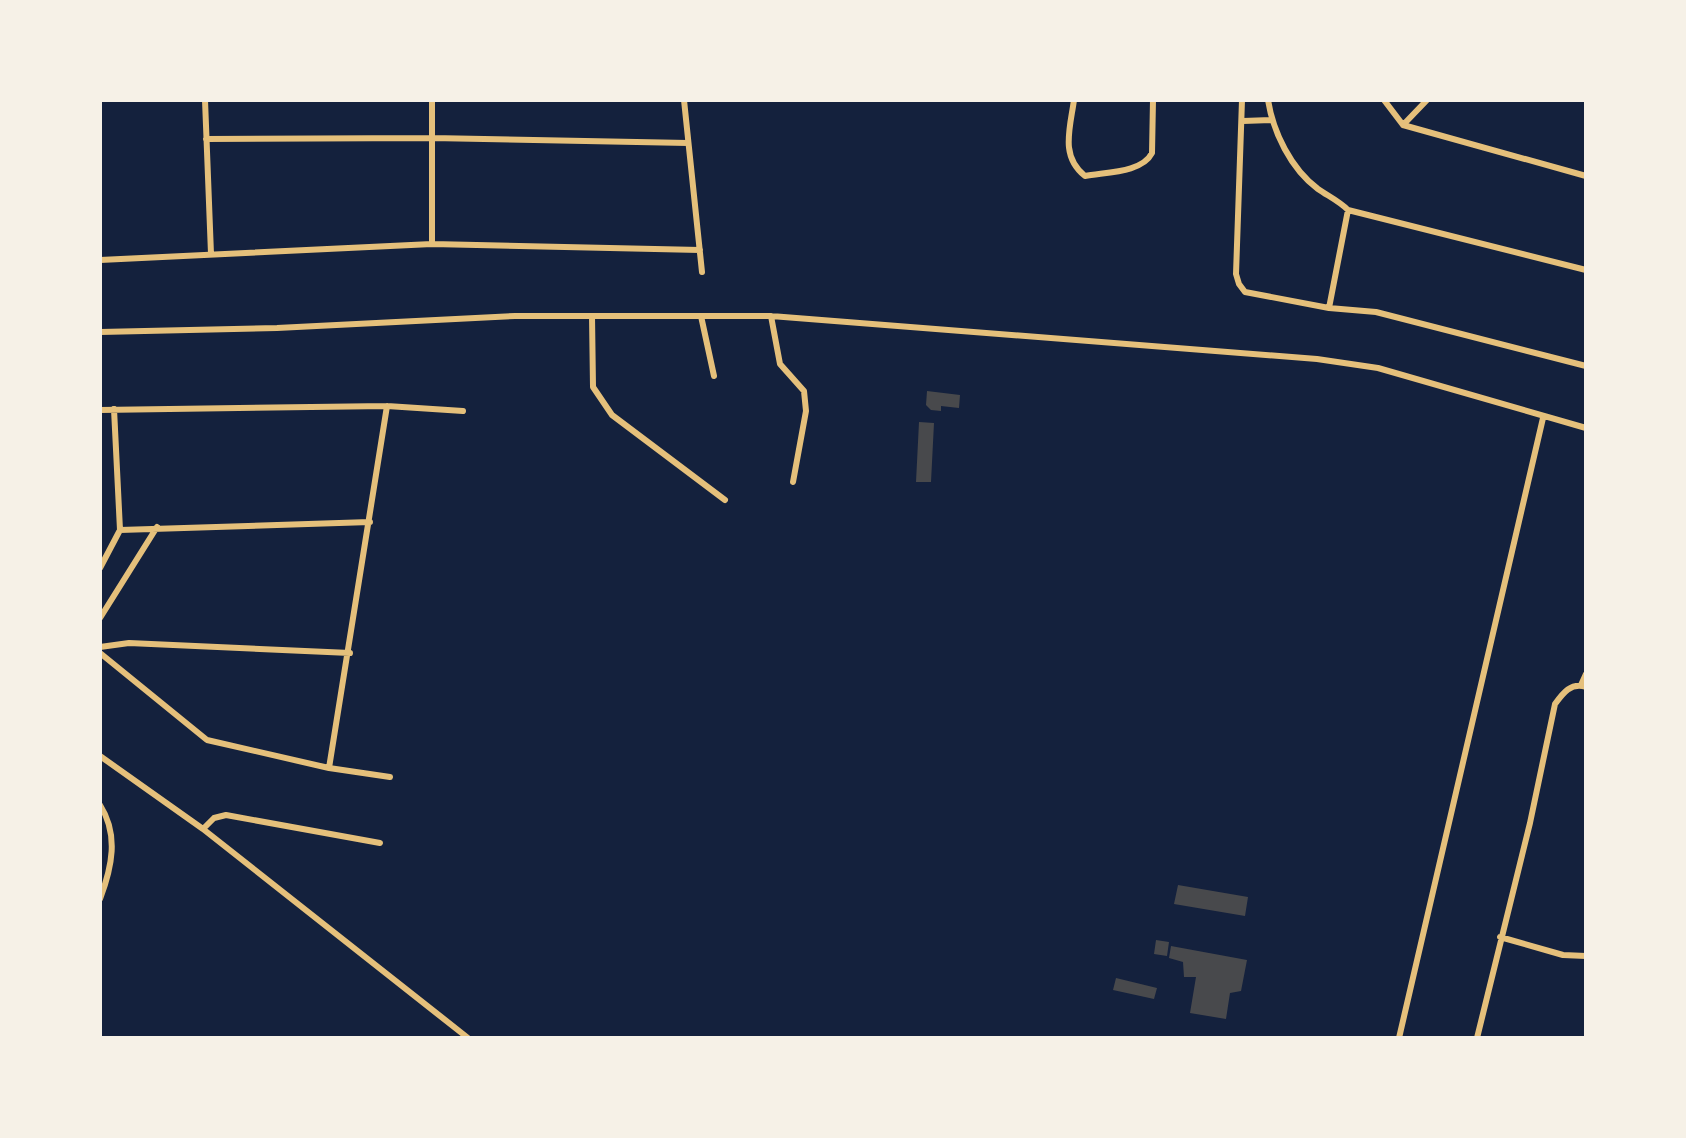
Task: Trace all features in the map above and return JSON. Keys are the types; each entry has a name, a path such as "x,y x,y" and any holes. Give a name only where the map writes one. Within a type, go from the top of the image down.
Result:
{"street":[{"path":"205,100 211,254"},
{"path":"432,100 432,244"},
{"path":"684,100 702,272"},
{"path":"1074,100 1069,153 1074,167 1085,176 1139,166 1148,160 1152,153 1153,100"},
{"path":"1242,100 1236,274 1245,292 1329,308 1376,312 1586,366"},
{"path":"1268,100 1271,120 1291,161 1316,188 1348,210 1586,270"},
{"path":"1384,100 1403,125 1586,176"},
{"path":"1403,125 1427,100"},
{"path":"1243,121 1271,120"},
{"path":"206,139 432,138 688,144"},
{"path":"1329,308 1348,210"},
{"path":"100,260 432,244 700,250"},
{"path":"100,332 277,328 515,316 771,316 1317,359 1378,368 1586,429"},
{"path":"592,316 593,387 612,415 725,500"},
{"path":"701,316 714,376"},
{"path":"771,316 780,364 804,392 806,411 793,482"},
{"path":"330,768 350,653 387,405"},
{"path":"100,410 387,405 463,411"},
{"path":"100,567 120,530 114,409"},
{"path":"1400,1038 1543,418"},
{"path":"120,530 157,527 370,522"},
{"path":"100,618 157,527"},
{"path":"100,647 129,643 350,653"},
{"path":"100,653 207,740 330,768 390,777"},
{"path":"1477,1038 1530,822 1555,704 1566,690 1583,686 1586,674"},
{"path":"100,756 202,829 468,1038"},
{"path":"100,805 111,826 112,855 109,876 100,899"},
{"path":"202,829 214,818 226,815 380,843"},
{"path":"1500,937 1563,955 1586,956"}],"building":[{"path":"927,391 960,395 959,408 941,406 941,411 931,410 926,405"},
{"path":"919,422 934,423 931,482 916,482"},
{"path":"1178,885 1248,897 1245,916 1174,904"},
{"path":"1156,940 1169,942 1167,956 1154,954"},
{"path":"1171,946 1247,960 1241,991 1230,993 1226,1019 1190,1013 1196,977 1184,977 1183,962 1169,958"},
{"path":"1116,978 1157,988 1154,999 1113,990"}]}
